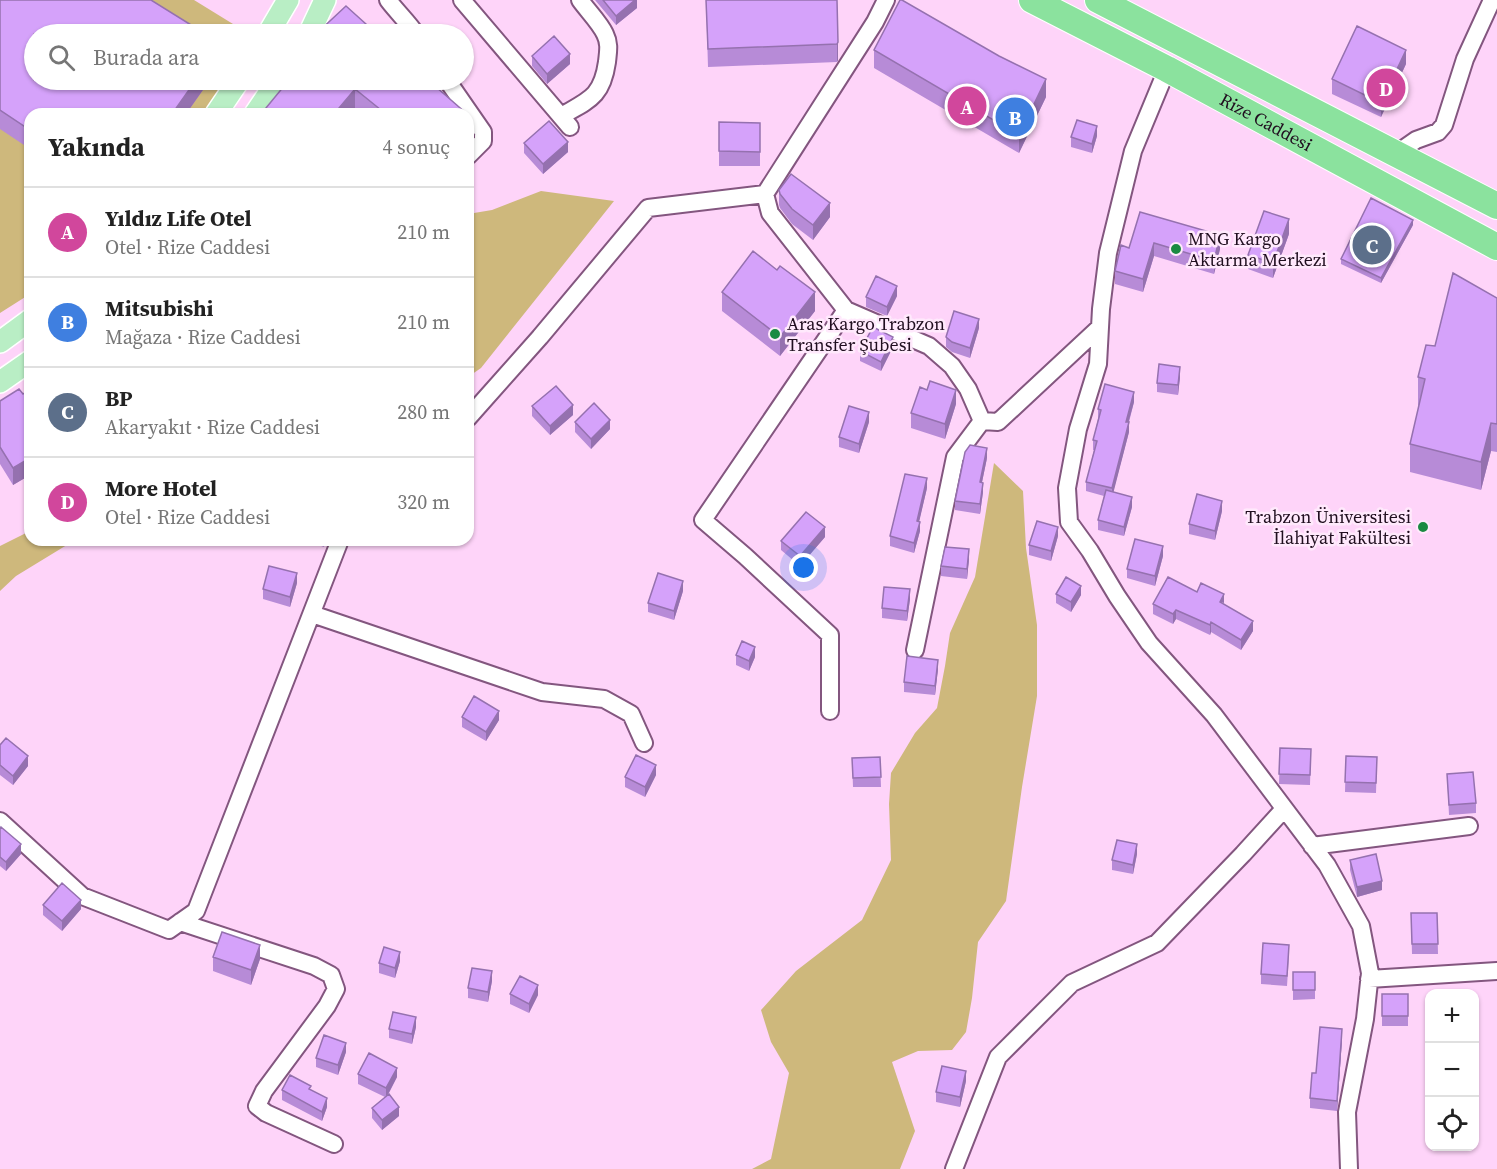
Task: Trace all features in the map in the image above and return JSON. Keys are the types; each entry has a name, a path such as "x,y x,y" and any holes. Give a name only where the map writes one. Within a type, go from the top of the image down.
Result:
{"highway":[{"name":"Rize Caddesi","path":"1032,0 1167,69 1497,247"},
{"name":"Rize Caddesi","path":"1098,0 1497,206"}],"main road":[{"path":"274,24 288,0"},
{"path":"314,24 325,0"},
{"path":"220,108 232,90"},
{"path":"259,108 271,90"},
{"path":"0,342 24,324"},
{"path":"0,382 24,366"}],"street":[{"path":"388,0 408,24"},
{"path":"462,0 565,122 599,91 605,75 609,47 605,34 580,0"},
{"path":"886,0 875,22 765,194 770,213 846,310 929,346 952,366 968,389 982,421"},
{"path":"1396,154 1416,140 1438,132 1444,125 1465,59 1492,0"},
{"path":"1167,69 1133,151 1108,253 1098,363 1078,429 1066,488 1069,522 1149,643 1214,715 1327,865 1361,926 1370,973 1365,1018 1347,1112 1348,1169"},
{"path":"454,90 466,108"},
{"path":"474,119 483,132 483,141 474,150"},
{"path":"474,411 540,337 648,208 765,194"},
{"path":"830,711 830,635 703,520 846,310"},
{"path":"982,421 998,422 1100,327"},
{"path":"915,650 955,457 982,421"},
{"path":"0,821 82,897 169,930 196,911 338,546"},
{"path":"312,614 542,692 604,699 631,714 644,743"},
{"path":"954,1169 998,1057 1072,983 1157,943 1284,809"},
{"path":"1312,846 1469,826"},
{"path":"180,922 314,966 331,975 336,988 327,1006 264,1091 257,1106 266,1113 334,1144"},
{"path":"1369,979 1497,971"}],"shaded area":[{"path":"0,0 194,0 233,24 24,24 24,90 220,90 208,108 24,108 24,298 0,313"},
{"path":"541,191 614,201 481,368 474,373 474,213 492,210"},
{"path":"994,463 1023,491 1026,548 1037,625 1037,696 1006,901 978,942 966,1032 952,1050 918,1051 892,1062 915,1131 900,1169 752,1169 771,1159 789,1073 771,1042 761,1010 796,971 862,920 891,860 889,804 891,773 915,733 937,708 950,633 975,577"},
{"path":"24,534 24,546 65,546 16,576 0,591 0,546"}],"building":[{"path":"0,0 151,0 190,24 24,24 24,90 189,90 176,108 24,108 24,126 0,110"},
{"path":"603,0 635,0 616,16"},
{"path":"706,0 837,0 838,42 837,44 708,49"},
{"path":"900,0 999,56 1046,79 1019,135 874,50"},
{"path":"346,6 366,24 327,24"},
{"path":"1357,26 1406,50 1381,103 1332,79"},
{"path":"554,36 570,54 547,74 532,56"},
{"path":"281,90 354,90 339,108 266,108"},
{"path":"356,90 439,90 460,108 379,108"},
{"path":"1077,120 1097,126 1092,144 1071,137"},
{"path":"549,121 568,142 543,164 524,143"},
{"path":"719,122 760,123 760,152 719,151"},
{"path":"791,174 830,203 813,225 792,209 780,194 779,190"},
{"path":"1371,198 1413,220 1381,278 1341,259"},
{"path":"1264,211 1289,219 1273,263 1248,255"},
{"path":"1140,212 1220,235 1214,261 1154,243 1143,279 1115,271 1121,245 1129,248"},
{"name":"Aras Kargo Trabzon Transfer Şubesi","path":"753,251 777,270 780,266 815,292 780,337 722,292"},
{"path":"1453,273 1497,298 1497,424 1491,423 1481,462 1410,444 1425,379 1418,377 1426,345 1435,346"},
{"path":"876,276 897,286 887,307 866,297"},
{"path":"954,311 979,319 970,348 952,342 946,337"},
{"path":"873,327 893,337 881,362 860,351"},
{"path":"1159,364 1180,367 1178,385 1157,383"},
{"path":"930,381 956,390 945,424 911,413 920,387 927,390"},
{"path":"1105,384 1134,392 1126,422 1129,422 1112,488 1086,482 1097,441 1093,440"},
{"path":"556,386 573,405 550,426 532,406"},
{"path":"19,389 24,393 24,462 13,468 0,447 0,401"},
{"path":"594,403 610,420 591,439 575,422"},
{"path":"849,406 869,412 859,444 839,437"},
{"path":"970,445 987,448 980,482 983,483 980,504 955,501 965,452"},
{"path":"905,474 927,478 914,543 890,536"},
{"path":"1106,490 1132,497 1124,527 1098,520"},
{"path":"1197,494 1222,501 1215,531 1189,524"},
{"path":"806,512 825,527 800,556 781,541"},
{"path":"1037,521 1058,527 1051,551 1029,545"},
{"path":"1135,539 1163,546 1155,576 1127,569"},
{"path":"945,547 969,549 967,569 941,566"},
{"path":"269,566 297,573 290,597 263,589"},
{"path":"658,573 683,581 674,611 648,603"},
{"path":"1066,577 1081,586 1071,602 1056,594"},
{"path":"1168,577 1197,592 1201,583 1224,594 1220,602 1253,621 1241,640 1211,622 1210,625 1176,610 1173,614 1153,604"},
{"path":"884,587 910,589 907,611 882,608"},
{"path":"742,641 755,647 749,661 736,655"},
{"path":"907,656 938,660 935,686 904,682"},
{"path":"474,696 499,711 486,732 462,717"},
{"path":"6,738 28,756 13,776 0,765 0,745"},
{"path":"1280,748 1311,749 1310,775 1279,774"},
{"path":"636,755 656,765 645,787 625,777"},
{"path":"1346,756 1377,757 1376,783 1345,782"},
{"path":"880,757 881,777 853,778 852,758"},
{"path":"1473,772 1476,803 1449,805 1447,774"},
{"path":"1,827 21,844 6,862 0,857"},
{"path":"1117,840 1137,844 1133,865 1112,860"},
{"path":"1376,854 1382,881 1357,887 1350,860"},
{"path":"62,883 81,900 62,921 43,905"},
{"path":"1411,913 1437,913 1438,944 1412,944"},
{"path":"222,932 260,945 251,970 213,957"},
{"path":"1263,943 1289,945 1287,976 1261,974"},
{"path":"384,947 400,952 395,968 379,963"},
{"path":"472,968 492,971 488,992 468,988"},
{"path":"1293,972 1315,972 1315,990 1293,990"},
{"path":"520,976 538,985 529,1004 510,994"},
{"path":"1382,994 1408,994 1408,1016 1382,1016"},
{"path":"393,1012 416,1017 412,1034 389,1029"},
{"path":"1320,1027 1342,1029 1337,1101 1310,1098 1312,1073 1316,1073"},
{"path":"324,1035 346,1043 338,1065 316,1058"},
{"path":"369,1053 397,1068 386,1088 358,1074"},
{"path":"942,1066 966,1071 960,1097 936,1092"},
{"path":"290,1075 311,1086 309,1089 327,1098 322,1112 282,1090"},
{"path":"389,1094 399,1107 382,1120 372,1108"}],"place":[{"name":"More Hotel","path":"1386,88"},
{"name":"Yıldız Life Otel","path":"967,106"},
{"name":"Mitsubishi","path":"1015,117"},
{"name":"BP","path":"1372,245"},
{"name":"MNG Kargo Aktarma Merkezi","path":"1176,249"},
{"name":"Aras Kargo Trabzon Transfer Şubesi","path":"775,334"},
{"name":"Trabzon Üniversitesi İlahiyat Fakültesi","path":"1423,527"}]}
